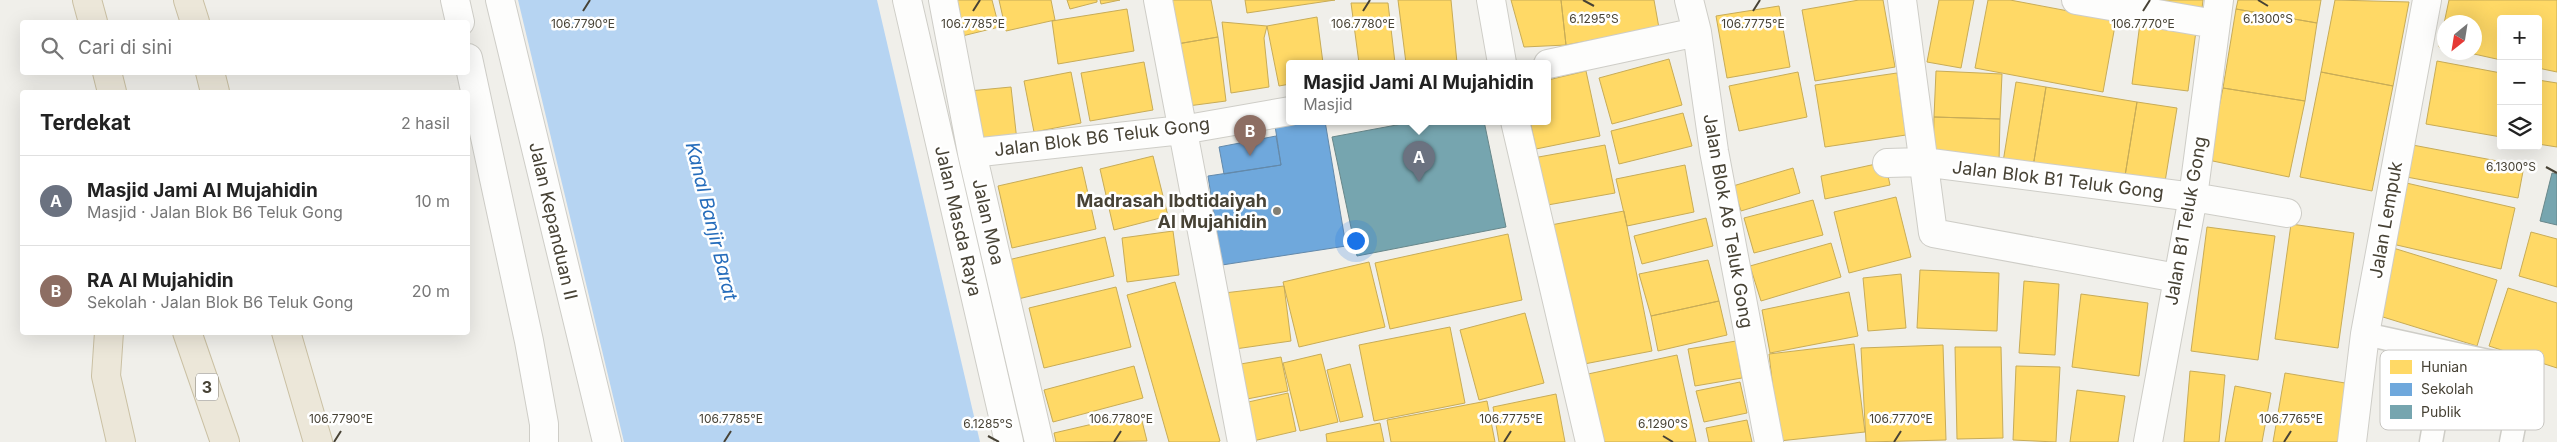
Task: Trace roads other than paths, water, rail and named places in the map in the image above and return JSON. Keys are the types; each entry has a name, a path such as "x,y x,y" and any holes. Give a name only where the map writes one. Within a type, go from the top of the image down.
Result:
{"highway":[{"path":"87,0 92,20"},
{"path":"188,0 194,20"},
{"path":"107,75 111,90"},
{"path":"211,75 215,90"},
{"path":"109,335 106,376 122,442"},
{"name":"3","path":"188,335 225,442"},
{"path":"287,335 318,442"}],"street":[{"path":"455,0 460,20"},
{"name":"Jalan Kepanduan II","path":"500,0 606,442"},
{"name":"Jalan Masda Raya","path":"907,0 1009,442"},
{"name":"Jalan Moa","path":"942,0 972,153 1039,442"},
{"path":"1158,0 1242,442"},
{"path":"1491,0 1501,60"},
{"name":"Jalan Blok A6 Teluk Gong","path":"1689,0 1697,32 1714,151 1769,442"},
{"path":"1902,0 1933,233 2177,278"},
{"path":"2076,0 2217,12"},
{"name":"Jalan Lempuk","path":"2352,442 2365,334 2427,0"},
{"name":"Jalan B1 Teluk Gong","path":"2148,442 2193,197 2217,12"},
{"path":"1551,63 1697,32"},
{"path":"470,67 529,341 544,424 544,442"},
{"name":"Jalan Blok B6 Teluk Gong","path":"972,153 1182,130 1286,112"},
{"path":"1516,125 1590,442"},
{"name":"Jalan Blok B1 Teluk Gong","path":"1887,162 1923,162 2193,197 2287,213"}],"lane":[{"path":"2365,334 2438,350"}],"water":[{"name":"Kanal Banjir Barat","path":"518,0 877,0 980,442 624,442"}],"place":[{"name":"RA Al Mujahidin","path":"1250,156"},
{"name":"Masjid Jami Al Mujahidin","path":"1419,182"},
{"name":"Madrasah Ibdtidaiyah Al Mujahidin","path":"1277,211"}]}
